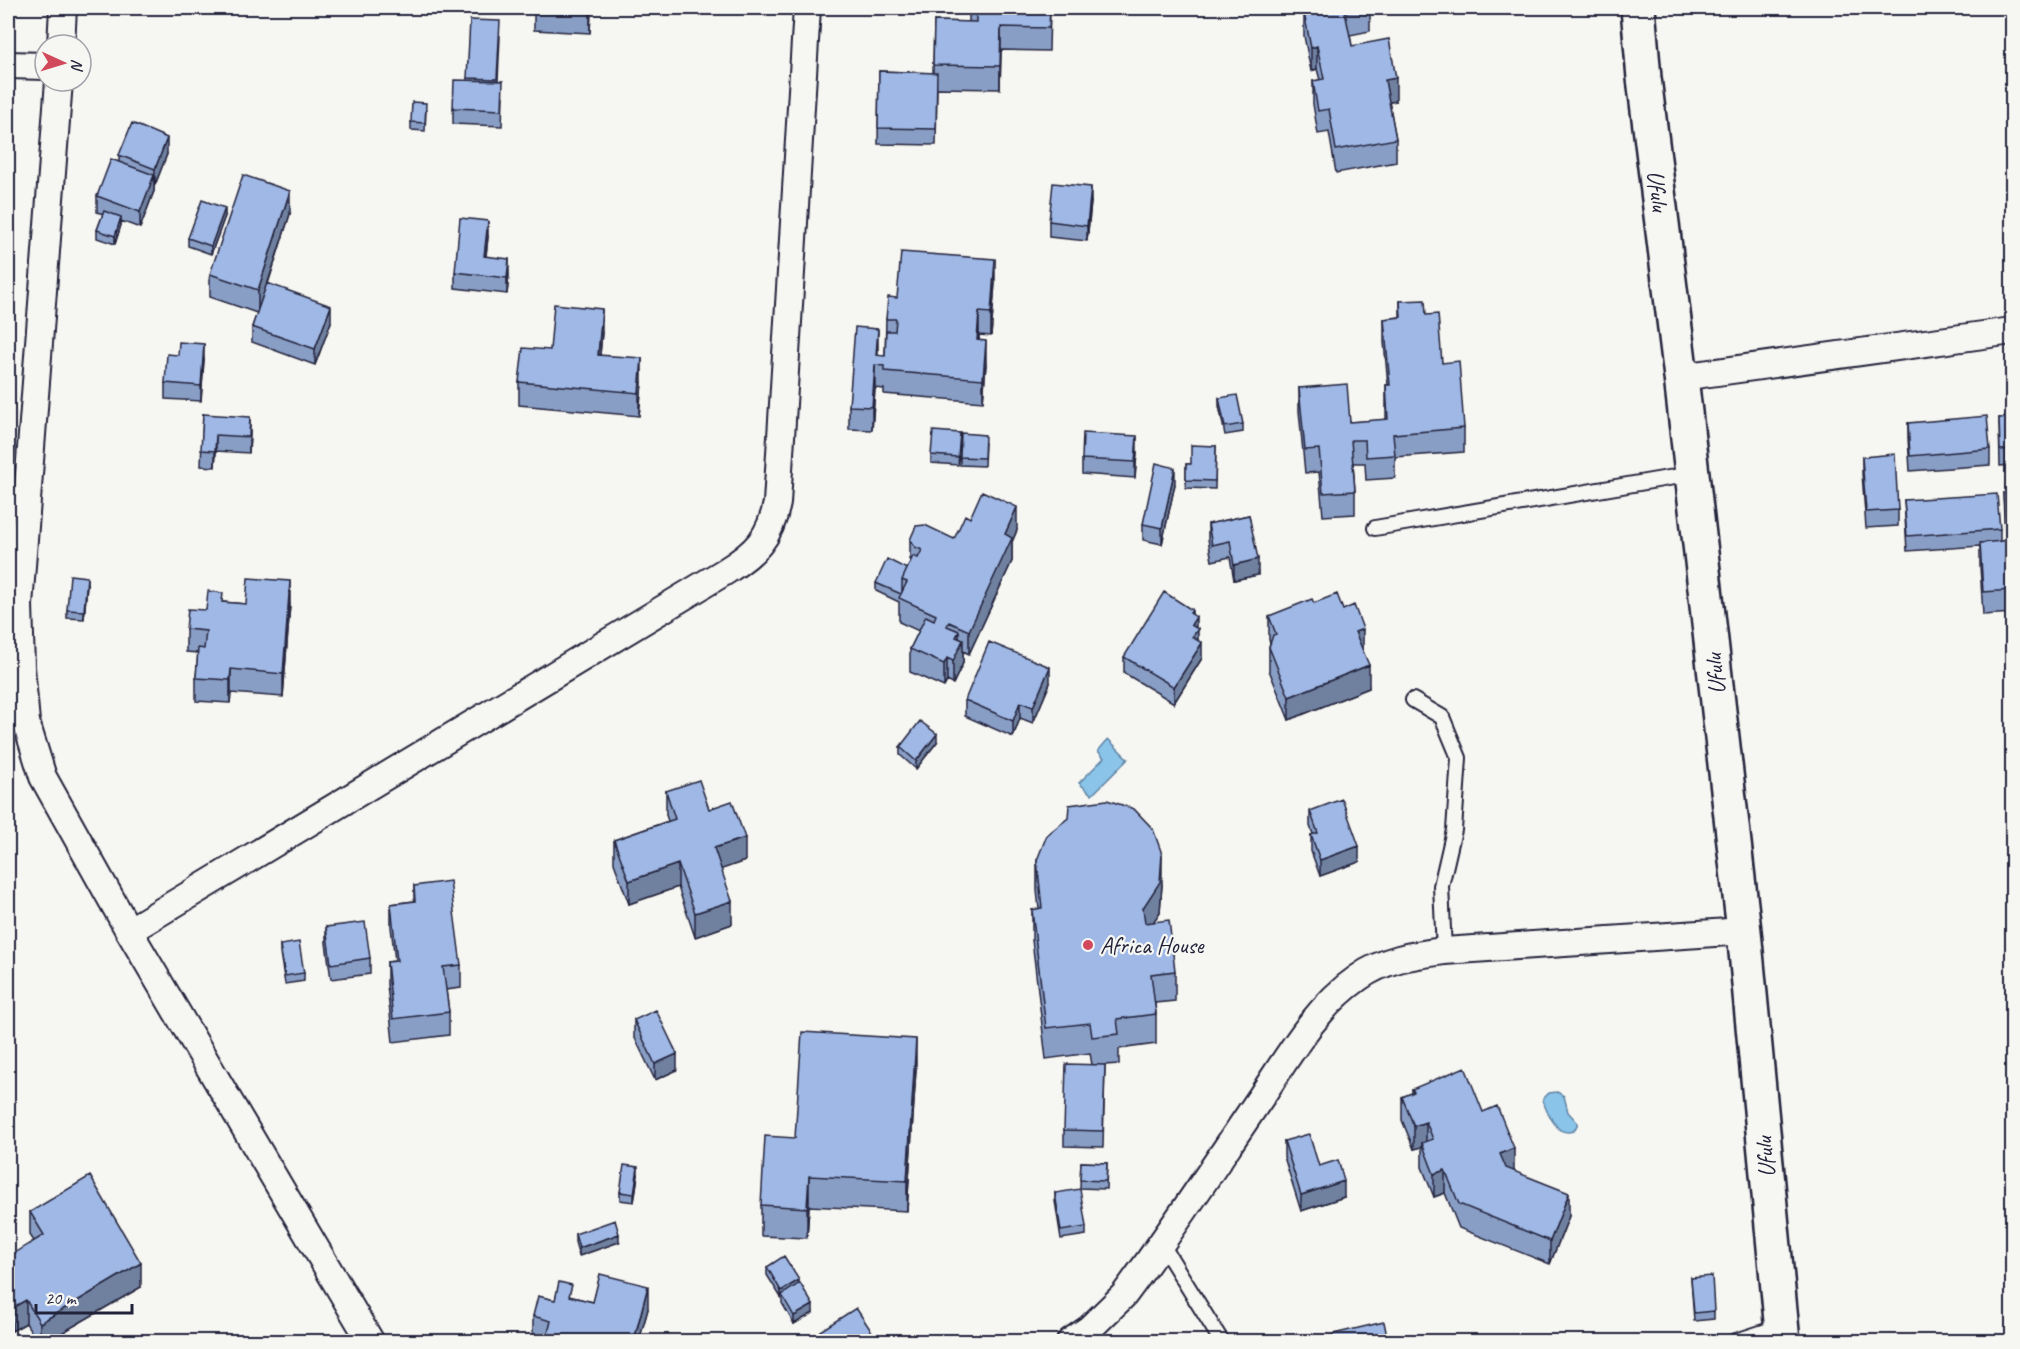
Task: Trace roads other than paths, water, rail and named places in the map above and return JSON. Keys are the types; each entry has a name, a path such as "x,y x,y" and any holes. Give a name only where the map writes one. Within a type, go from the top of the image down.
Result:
{"street":[{"path":"62,33 63,8"},
{"path":"129,931 726,571 761,544 773,520 777,502 807,8"},
{"name":"Ufulu","path":"1638,8 1644,78 1681,377 1744,931 1782,1334"},
{"path":"8,64 33,65"},
{"path":"58,93 19,605 26,722 43,777 129,931 371,1341"},
{"path":"1681,377 2013,331"},
{"path":"1070,1341 1089,1329 1109,1311 1135,1281 1293,1049 1332,1000 1360,976 1383,964 1409,955 1744,931"}],"lane":[{"path":"1374,528 1692,474"},
{"path":"1413,700 1442,717 1459,758 1454,830 1441,886 1444,951"},
{"path":"1161,1243 1222,1341"},
{"path":"1733,1341 1782,1334"}],"water":[{"path":"1108,739 1128,759 1092,795 1079,783 1104,758 1098,751"},
{"path":"1557,1092 1564,1096 1568,1112 1578,1123 1574,1131 1565,1132 1559,1129 1545,1107 1543,1099 1549,1093"}],"place":[{"name":"Africa House","path":"1088,945"}]}
